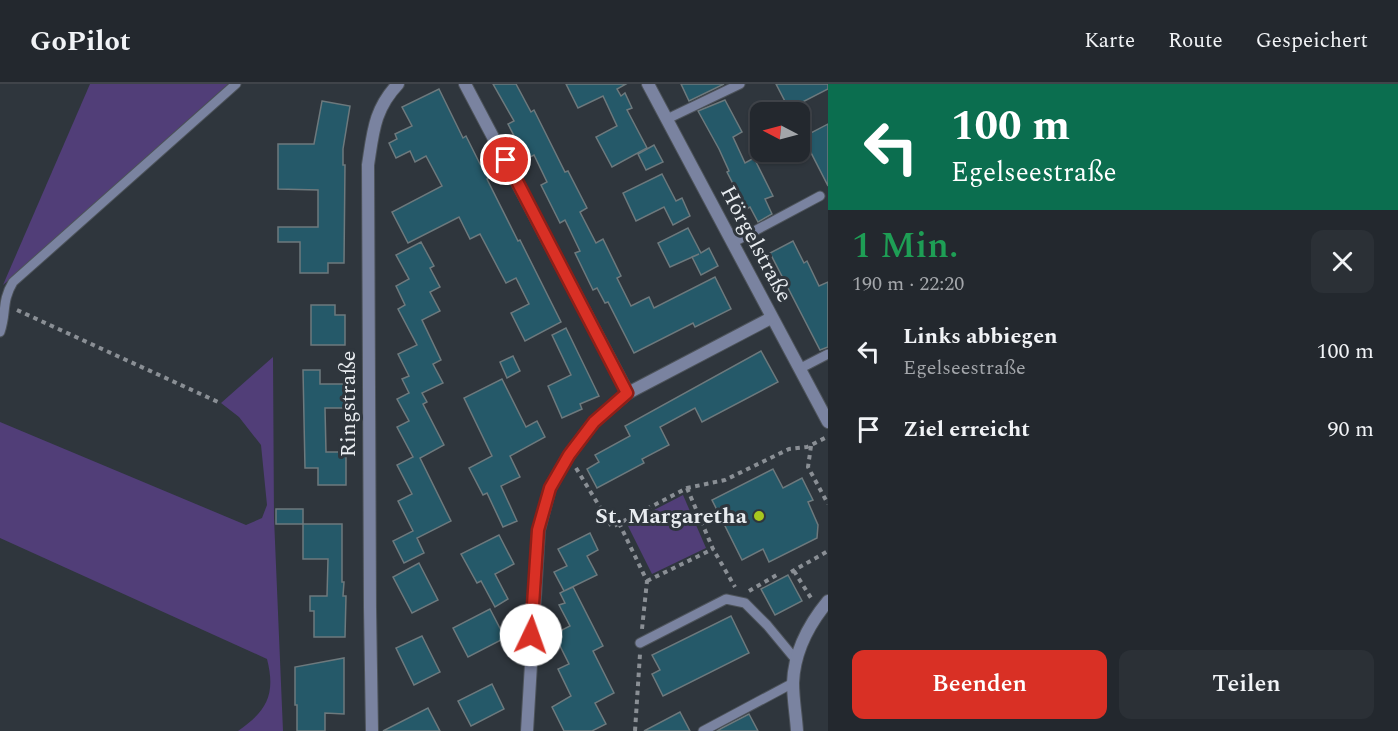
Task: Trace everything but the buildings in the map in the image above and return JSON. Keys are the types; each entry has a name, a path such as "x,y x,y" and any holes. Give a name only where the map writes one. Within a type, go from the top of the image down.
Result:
{"street":[{"name":"Ringstraße","path":"372,731 368,165 374,122 388,94 398,84"},
{"path":"465,84 627,393"},
{"name":"Hörgelstraße","path":"648,84 828,422"},
{"path":"527,731 538,530 550,488 569,455 594,422 627,393 771,318"},
{"path":"797,731 793,683 796,660 813,619 825,605"}],"lane":[{"path":"0,332 4,320 3,303 13,282 236,84"},
{"path":"667,119 740,84"},
{"path":"732,243 820,196"},
{"path":"799,369 828,354"},
{"path":"640,643 726,599 745,603 796,660"},
{"path":"703,731 793,683"}],"path":[{"path":"3,303 218,402"},
{"path":"569,455 612,527 687,488 724,480 789,449 811,445 828,437"},
{"path":"811,445 808,467 828,504"},
{"path":"687,488 713,549 740,596 780,573"},
{"path":"619,523 647,581 640,643 635,731"},
{"path":"647,581 713,549"},
{"path":"825,605 808,594 793,571 828,551"}],"shaded area":[{"path":"90,84 228,84 3,285"},
{"path":"273,357 274,518 283,731 238,731 256,716 267,701 270,671 267,659 0,538 0,422 246,525 262,518 267,505 261,445 239,417 221,403"},
{"path":"683,495 706,548 652,574 627,524"}],"place":[{"name":"St. Margaretha","path":"759,516"}],"route":[{"path":"506,160 627,393 594,422 569,455 550,488 538,530 531,635"}]}
